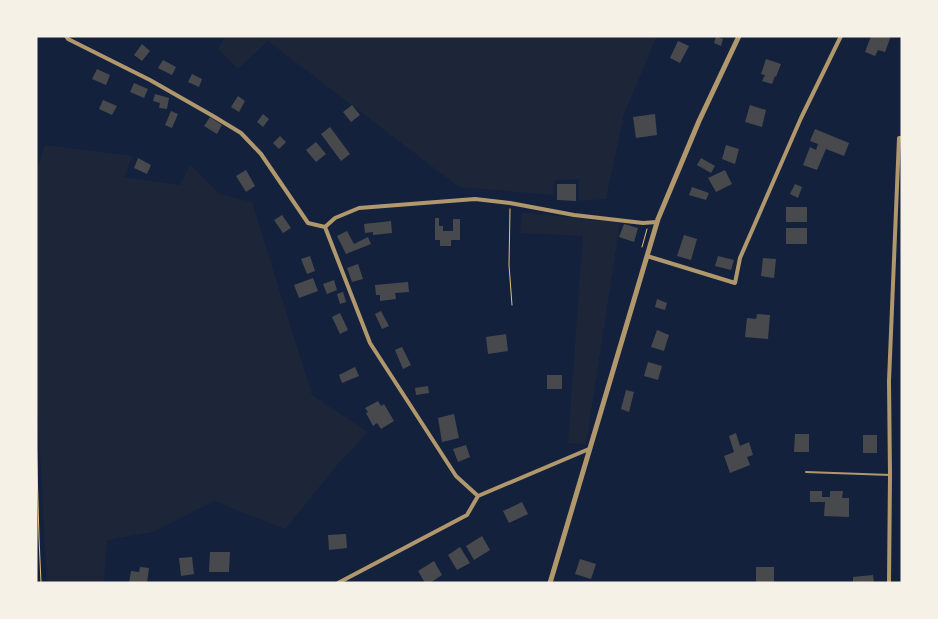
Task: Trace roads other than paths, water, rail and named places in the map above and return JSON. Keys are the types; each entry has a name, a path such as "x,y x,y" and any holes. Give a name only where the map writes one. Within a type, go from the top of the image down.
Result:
{"street":[{"path":"66,36 68,39 150,80 240,133 261,154 308,223 325,227"},
{"path":"550,583 657,222 699,120 740,36"},
{"path":"647,256 735,283 740,258 801,118 841,36"},
{"path":"889,583 889,381 900,138"},
{"path":"325,227 335,218 359,208 475,199 510,203 574,215 642,223 657,222"},
{"path":"325,227 370,343 456,476 478,496"},
{"path":"338,583 467,515 478,496 589,449"}],"lane":[{"path":"806,472 890,476"}]}
